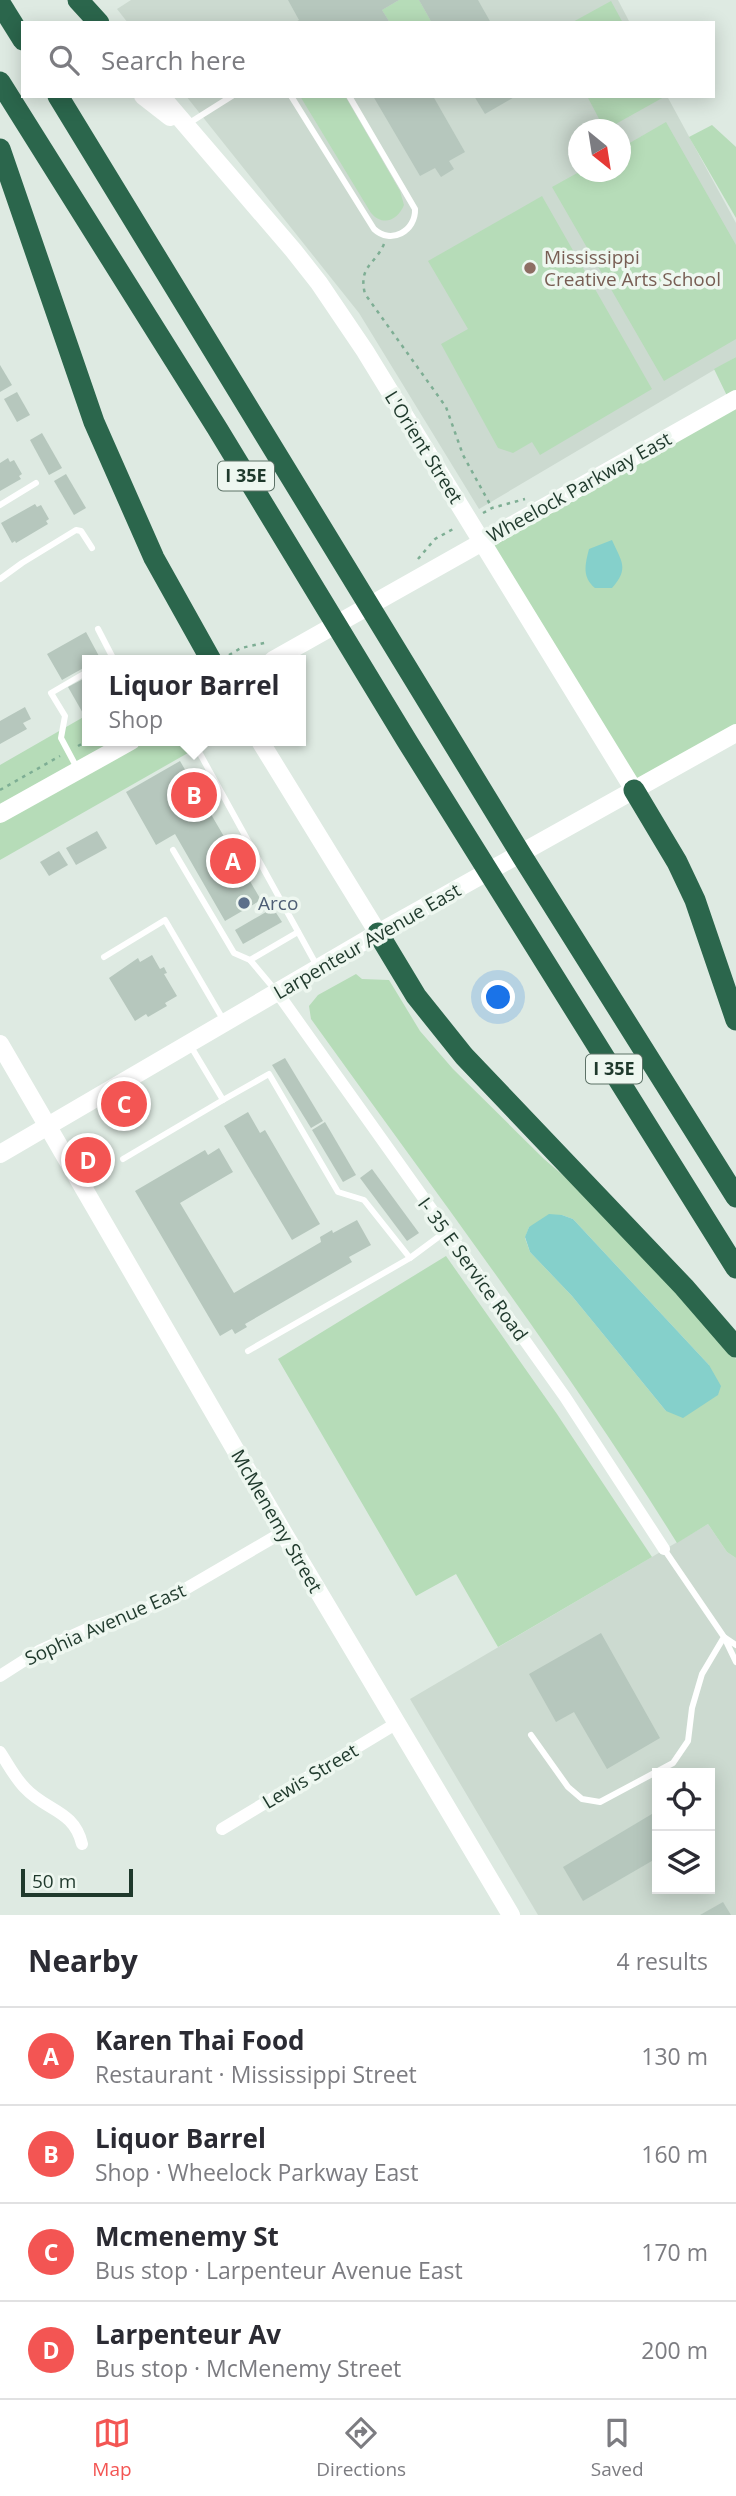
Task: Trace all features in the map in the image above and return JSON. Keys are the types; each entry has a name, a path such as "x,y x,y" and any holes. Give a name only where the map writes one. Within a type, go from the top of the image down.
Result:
{"highway":[{"path":"75,0 97,21"},
{"path":"0,3 21,37"},
{"name":"I 35E","path":"0,82 736,1268"},
{"name":"I 35E","path":"59,98 529,867 736,1197"},
{"path":"0,149 94,422 154,558 220,655"},
{"path":"634,790 677,862 695,900 736,1020"},
{"path":"379,933 416,996 464,1056 684,1287 736,1347"}],"street":[{"path":"75,0 84,21"},
{"path":"93,0 106,21"},
{"name":"L'Orient Street","path":"146,98 185,126"},
{"name":"L'Orient Street","path":"163,98 319,282 483,541 634,790"},
{"name":"Wheelock Parkway East","path":"281,651 415,573 483,541 736,399"},
{"name":"Larpenteur Avenue East","path":"0,1154 440,898 736,733"},
{"path":"0,814 122,746"},
{"path":"263,746 379,933"},
{"name":"I- 35 E Service Road","path":"277,992 445,1232 565,1397 664,1549"},
{"name":"McMenemy Street","path":"0,1044 283,1532 511,1915"},
{"name":"Sophia Avenue East","path":"0,1675 39,1651 87,1629 163,1602 283,1532"},
{"name":"Lewis Street","path":"222,1829 397,1723"},
{"path":"0,1752 25,1788 48,1806 67,1816 79,1829 82,1844"}],"lane":[{"path":"185,126 229,98"},
{"path":"292,98 374,229 387,237 395,236 408,229 414,220 415,209 350,98"},
{"path":"0,505 36,483"},
{"path":"0,579 76,530 81,531 92,548"},
{"path":"98,629 110,655"},
{"path":"79,770 61,738 65,716 51,693 82,675"},
{"path":"196,746 318,968"},
{"path":"173,850 233,953 250,960 277,992"},
{"path":"104,957 165,920 225,1023"},
{"path":"250,960 298,932"},
{"path":"189,1044 223,1100"},
{"path":"123,1159 269,1074 338,1192 364,1200 410,1258"},
{"path":"248,1351 410,1258 445,1232"},
{"path":"664,1549 724,1637 736,1662"},
{"path":"724,1637 736,1645"},
{"path":"531,1735 568,1787 582,1799 600,1802 673,1763 688,1741 692,1708 702,1674 724,1637"}],"path":[{"path":"387,237 365,271 362,284 365,294 446,407 463,455 492,508 511,501"},
{"path":"415,573 435,539 449,531"},
{"path":"225,655 241,648 281,651"},
{"path":"0,790 82,744"}],"shaded area":[{"path":"131,0 618,0 629,21 126,21 117,9"},
{"name":"Mississippi Creative Arts School","path":"188,98 668,98 736,223 736,357 479,509 359,313"},
{"path":"708,1524 727,1552 736,1558 736,1915 538,1915 410,1699"}],"green space":[{"path":"399,0 419,0 431,21 389,21 382,10"},
{"path":"611,1 622,21 575,21"},
{"path":"301,98 346,98 400,191 404,205 398,215 390,220 380,220 371,213"},
{"path":"588,98 662,98 625,119 599,119"},
{"path":"666,122 736,245 736,339 664,381 552,187 568,178 568,182 631,182 631,142"},
{"path":"712,125 736,147 736,218 689,137"},
{"path":"542,196 652,389 540,455 532,442 513,453 498,448 441,344 468,329 428,261"},
{"path":"736,357 736,733 634,790 483,542 730,402 714,369"},
{"path":"82,718 82,746 200,746 0,860 0,765"},
{"path":"356,974 362,979 389,980 420,1031 453,1069 544,1159 593,1201 736,1359 736,1558 727,1552 708,1524 677,1543 544,1343 311,1019 309,1006 318,995","holes":["562,1215 573,1219 709,1365 666,1411 572,1296 530,1252 525,1238 529,1227"]},
{"path":"446,1256 557,1414 652,1557 498,1647 456,1574 416,1596 278,1359"}],"water":[{"path":"612,540 621,559 621,575 612,588 595,588 586,575 589,549"},
{"path":"549,1214 573,1219 709,1365 721,1386 718,1395 683,1418 666,1411 572,1296 530,1252 525,1237 529,1227"}],"building":[{"path":"288,0 399,0 382,10 389,21 299,20"},
{"path":"419,0 478,0 490,21 431,21"},
{"path":"374,98 434,98 465,152 449,161 454,169 441,177 435,168 420,176"},
{"path":"475,98 513,98 485,114"},
{"path":"0,365 12,385 0,392"},
{"path":"17,392 30,415 17,422 4,399"},
{"path":"42,433 62,468 49,475 30,440"},
{"path":"8,458 10,462 14,460 22,474 19,476 21,479 0,491 0,463"},
{"path":"66,474 86,508 74,515 54,481"},
{"path":"35,504 37,507 41,505 49,519 46,521 48,524 12,543 1,523"},
{"path":"86,632 98,655 82,655 82,669 62,680 47,654"},
{"path":"82,680 82,712 68,687"},
{"path":"25,707 31,719 23,723 27,729 0,744 0,721"},
{"path":"180,761 261,900 225,921 175,834 156,845 126,792"},
{"path":"97,831 107,848 76,865 66,848"},
{"path":"59,851 68,865 49,876 40,862"},
{"path":"273,908 282,922 243,944 235,930"},
{"path":"152,955 160,969 164,967 167,973 164,974 177,996 165,1003 167,1006 135,1021 109,978 138,958 140,962"},
{"path":"285,1058 323,1121 311,1128 272,1065"},
{"path":"248,1112 260,1133 265,1130 320,1224 292,1240 224,1126"},
{"path":"325,1122 356,1175 343,1182 312,1130"},
{"path":"219,1148 233,1172 180,1203 234,1293 321,1242 320,1237 357,1220 371,1245 349,1257 352,1262 245,1324 247,1327 235,1334 232,1329 220,1336 135,1191 205,1150 208,1155"},
{"path":"372,1169 419,1233 407,1241 360,1178"},
{"path":"601,1633 660,1738 607,1769 574,1712 556,1722 529,1674"},
{"path":"652,1814 652,1861 583,1901 563,1867"},
{"path":"723,1902 731,1915 700,1915"}],"place":[{"name":"Mississippi Creative Arts School","path":"530,268"},
{"name":"Liquor Barrel","path":"194,795"},
{"name":"Karen Thai Food","path":"233,861"},
{"name":"Arco","path":"244,903"},
{"name":"Mcmenemy St","path":"124,1104"},
{"name":"Larpenteur Av","path":"88,1160"}]}
